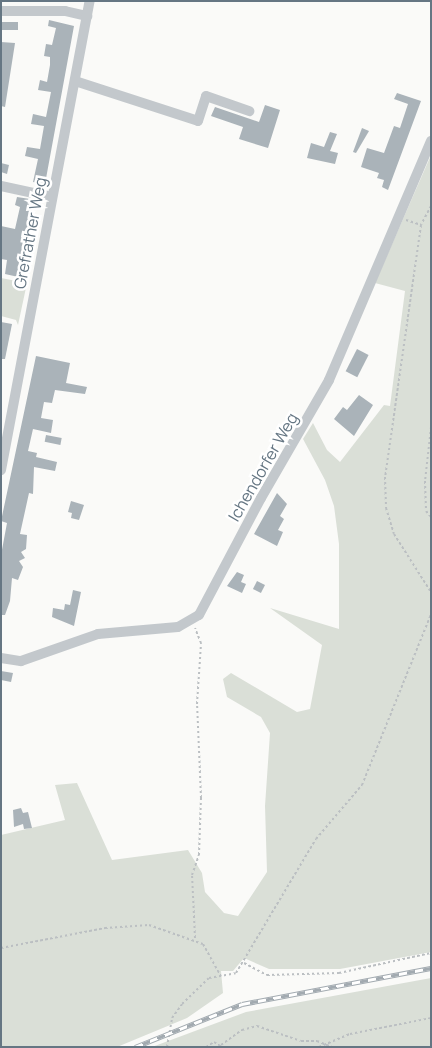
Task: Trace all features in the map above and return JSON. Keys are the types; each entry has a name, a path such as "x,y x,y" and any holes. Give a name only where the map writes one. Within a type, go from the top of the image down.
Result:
{"street":[{"name":"Grefrather Weg","path":"1,470 90,1"},
{"path":"1,11 65,11 87,16"},
{"path":"75,81 198,121 206,96 249,111"},
{"name":"Ichendorfer Weg","path":"193,621 206,604 261,498 321,395 431,142"},
{"path":"1,186 52,197"},
{"path":"1,658 21,660 98,634 170,629 193,621"}],"path":[{"path":"431,206 421,225 385,477 386,508 394,534 431,592"},
{"path":"398,218 421,225"},
{"path":"431,427 425,481 426,511 431,517"},
{"path":"167,1047 172,1018 182,1004 210,978 236,973 244,963 316,839 362,785 431,614"},
{"path":"193,621 201,642 197,704 200,845 192,875 195,938"},
{"path":"1,948 105,928 149,925 195,938 203,944 221,976"},
{"path":"244,963 268,975 340,973 431,953"},
{"path":"206,1047 214,1042 221,1046 242,1030 257,1026 301,1041 324,1042 431,1018"},
{"path":"319,1047 324,1042"},
{"path":"324,1042 332,1047"}],"shaded area":[{"path":"431,155 431,952 340,969 269,969 244,958 233,971 221,971 223,993 187,1018 117,1047 1,1047 1,835 65,820 55,785 77,783 112,860 188,850 202,873 205,892 224,913 238,916 267,872 265,806 270,733 261,717 227,697 223,679 231,673 297,712 310,709 322,645 270,608 339,629 339,544 334,506 325,480 303,439 313,423 327,450 340,462 384,405 390,406 405,291 375,283"},
{"path":"1,278 27,283 18,325 16,320 1,316"},
{"path":"431,978 431,1047 152,1047 246,1012"}],"building":[{"path":"49,20 74,26 45,184 33,182 38,159 25,156 27,147 40,149 44,126 31,124 33,114 46,117 51,92 38,90 40,80 47,82 50,57 44,56 46,44 52,45 56,28 48,26"},
{"path":"2,22 18,22 18,30 2,30"},
{"path":"1,42 15,43 5,107 1,106"},
{"path":"397,93 421,101 388,190 382,187 384,180 377,178 379,173 361,167 367,148 384,153 394,126 400,128 408,104 394,99"},
{"path":"265,105 280,110 268,148 239,139 243,127 211,116 215,107 259,122"},
{"path":"362,128 369,131 356,153 353,152"},
{"path":"330,132 337,134 330,151 338,153 335,164 307,158 311,143 324,147"},
{"path":"1,163 9,165 7,174 1,172"},
{"path":"17,197 30,199 28,208 32,208 20,269 24,270 23,278 5,274 7,260 1,259 1,226 15,229 20,207 15,205"},
{"path":"1,322 12,324 5,359 1,359"},
{"path":"357,349 369,355 357,377 346,371"},
{"path":"36,356 70,363 66,383 87,387 85,394 55,390 52,403 44,402 41,418 53,420 51,433 33,429 28,451 37,453 36,457 57,462 55,471 34,467 33,494 29,493 20,534 27,535 26,549 21,552 25,558 19,561 23,567 18,580 12,578 10,601 5,615 1,615 1,555 7,523 1,521"},
{"path":"359,395 373,405 354,436 334,419 343,407 347,410"},
{"path":"46,435 62,438 60,445 45,442"},
{"path":"277,493 287,504 280,516 284,519 278,530 283,532 277,546 254,534"},
{"path":"71,501 84,505 79,520 71,518 72,513 68,512"},
{"path":"237,572 244,575 241,582 246,584 242,593 227,586"},
{"path":"257,581 265,585 261,593 253,589"},
{"path":"73,590 81,592 74,626 52,617 53,608 64,610 65,604 70,605"},
{"path":"1,671 13,673 11,682 1,680"},
{"path":"21,808 23,813 28,812 32,828 24,829 23,824 14,827 13,810"}],"railway":[{"path":"135,1047 242,1004 431,968"}]}
